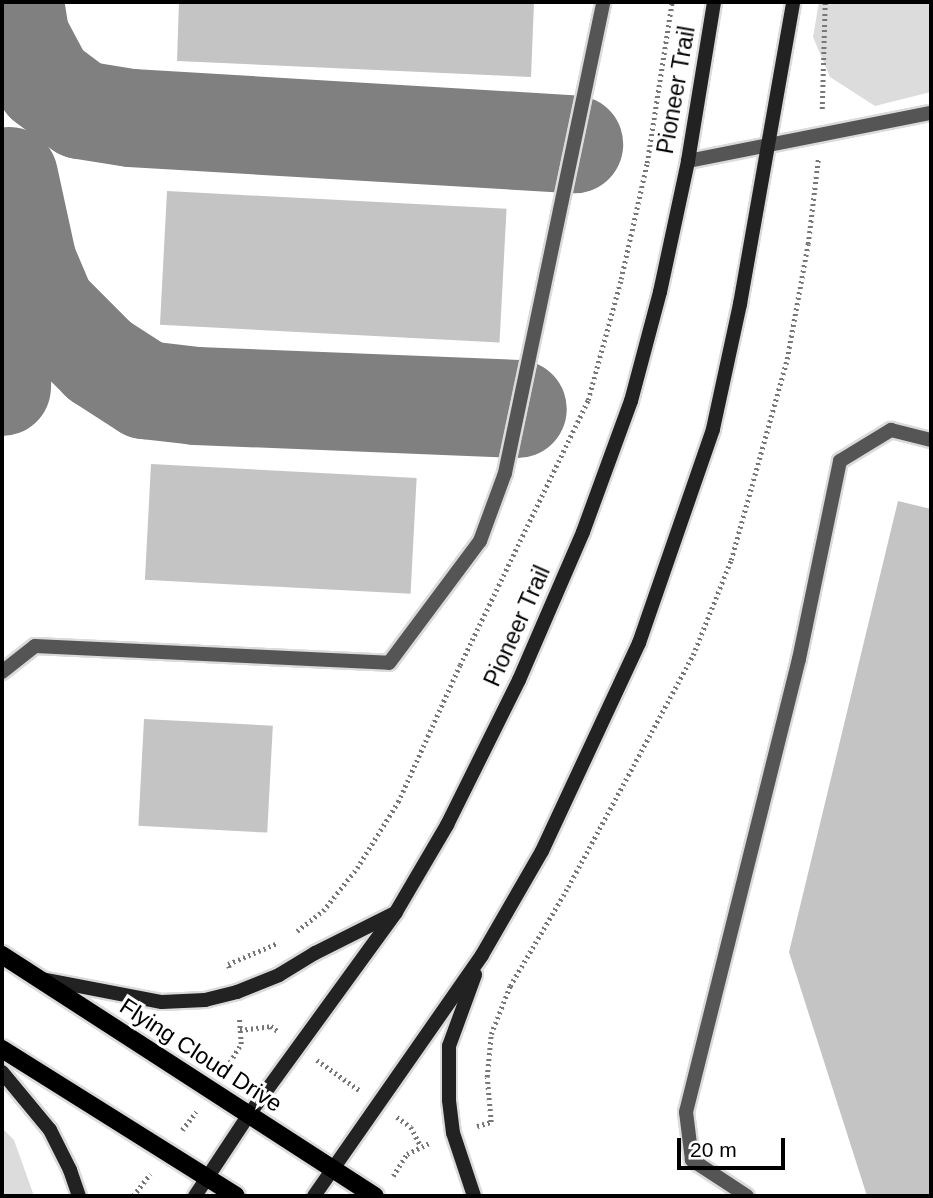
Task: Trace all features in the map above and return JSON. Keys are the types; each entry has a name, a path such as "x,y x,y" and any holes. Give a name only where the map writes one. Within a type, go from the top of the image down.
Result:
{"main road":[{"name":"Pioneer Trail","path":"195,1196 248,1116 396,912 447,825 519,680 583,532 631,401 660,292 688,160 714,2"},
{"path":"314,1196 482,955 548,838 639,643 713,429 770,144 793,2"},
{"path":"38,978 162,1002 205,1000 237,992 279,975 315,953 396,912"},
{"name":"Flying Cloud Drive","path":"2,955 375,1196"},
{"path":"474,1196 453,1133 449,1100 449,1046 482,955"},
{"path":"2,1049 236,1196"},
{"path":"2,1072 50,1130 70,1170 79,1196"}],"street":[{"path":"2,672 36,646 389,663 480,541 505,473 603,2"},
{"path":"688,160 931,113"},
{"path":"747,1196 692,1160 685,1112 799,659 840,461 891,430 931,440"}],"path":[{"path":"240,1030 271,1026 411,1127 421,1147"}],"shaded area":[{"path":"819,2 931,2 931,92 875,106 830,77 813,37"},
{"path":"2,1128 14,1140 34,1196 2,1196"}],"building":[{"path":"179,2 534,2 531,77 177,61"},
{"path":"167,191 507,209 500,343 160,325"},
{"path":"151,464 417,478 411,594 145,580"},
{"path":"898,501 931,509 931,1196 867,1196 789,952"},
{"path":"144,719 273,726 267,833 138,826"}],"taxiway":[{"path":"15,2 21,38 45,83 81,110 131,118 574,144"},
{"path":"9,176 28,263 47,308 100,361 145,390 196,396 518,409"},
{"path":"2,387 7,225"}]}
